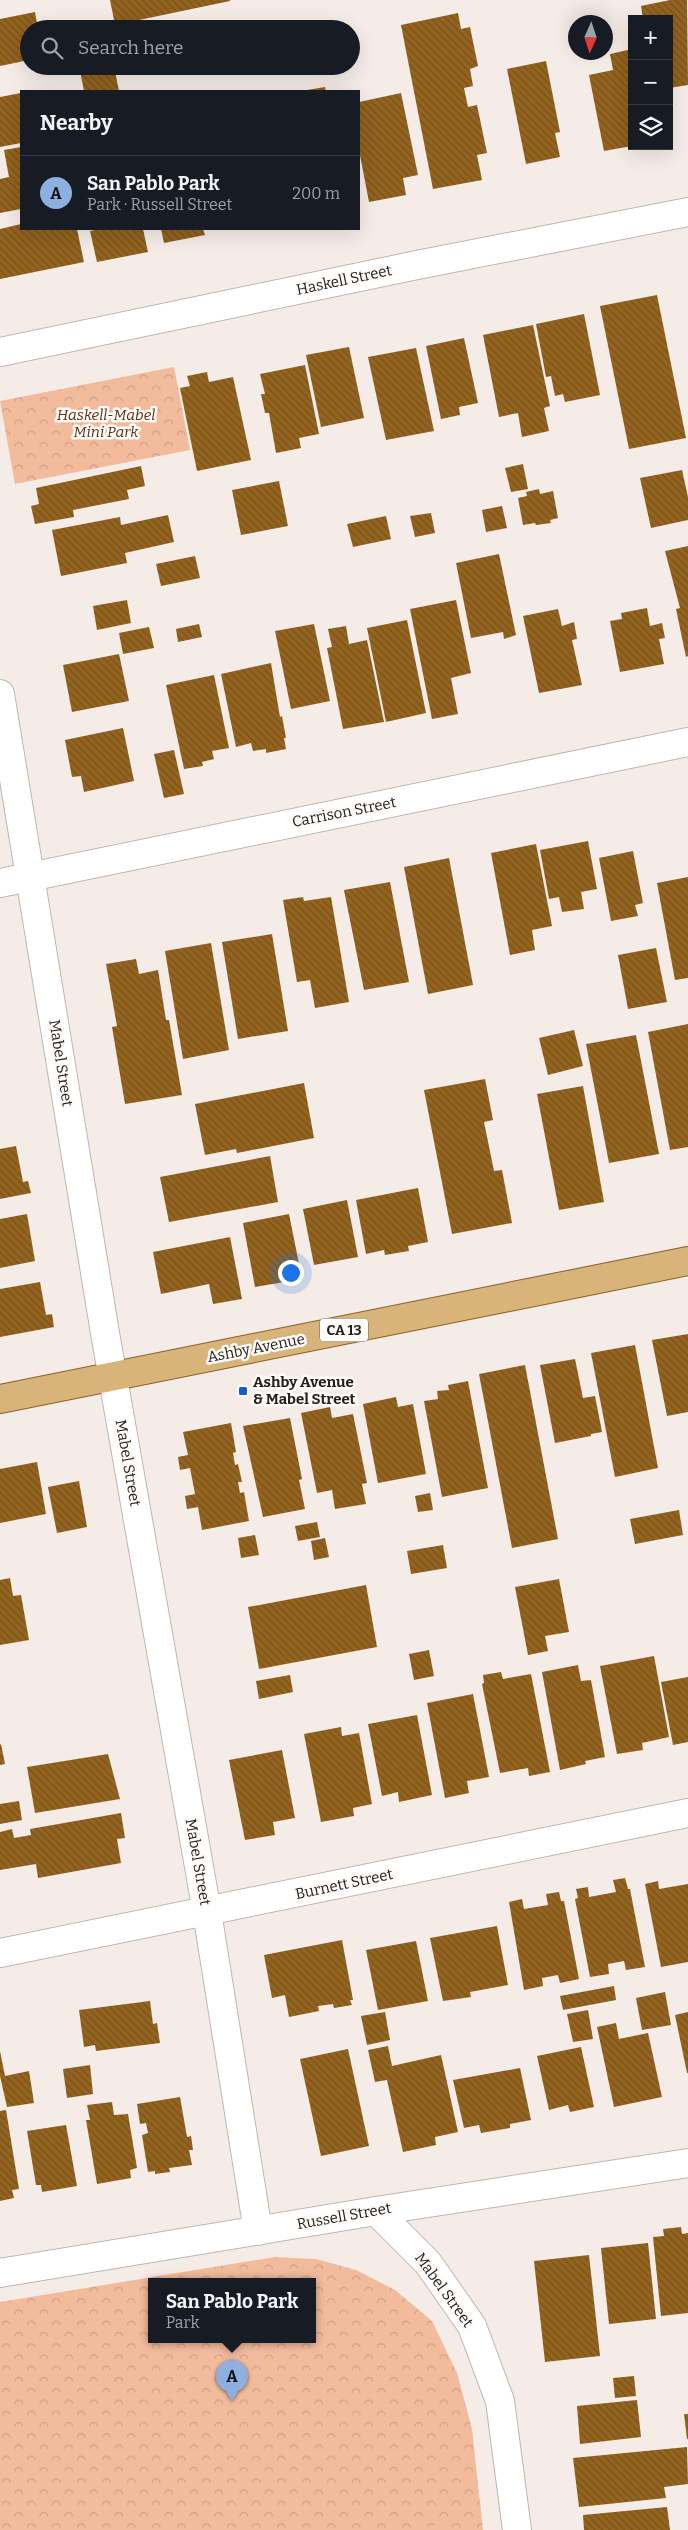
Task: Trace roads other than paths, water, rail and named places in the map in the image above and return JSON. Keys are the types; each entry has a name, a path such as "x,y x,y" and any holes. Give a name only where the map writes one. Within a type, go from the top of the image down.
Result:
{"main road":[{"name":"Ashby Avenue","path":"0,1399 688,1261"}],"street":[{"name":"Haskell Street","path":"0,352 417,265 688,212"},
{"name":"Mabel Street","path":"0,694 113,1376 207,1912 258,2231"},
{"name":"Carrison Street","path":"0,883 688,742"},
{"name":"Burnett Street","path":"0,1953 688,1814"},
{"name":"Russell Street","path":"0,2273 376,2211 688,2163"},
{"name":"Mabel Street","path":"376,2211 428,2263 472,2326 500,2401 517,2530"}],"place":[{"name":"Ashby Avenue & Mabel Street","path":"243,1391"},
{"name":"San Pablo Park","path":"232,2401"}],"park label":[{"name":"Haskell-Mabel Mini Park","path":"106,424"}]}
